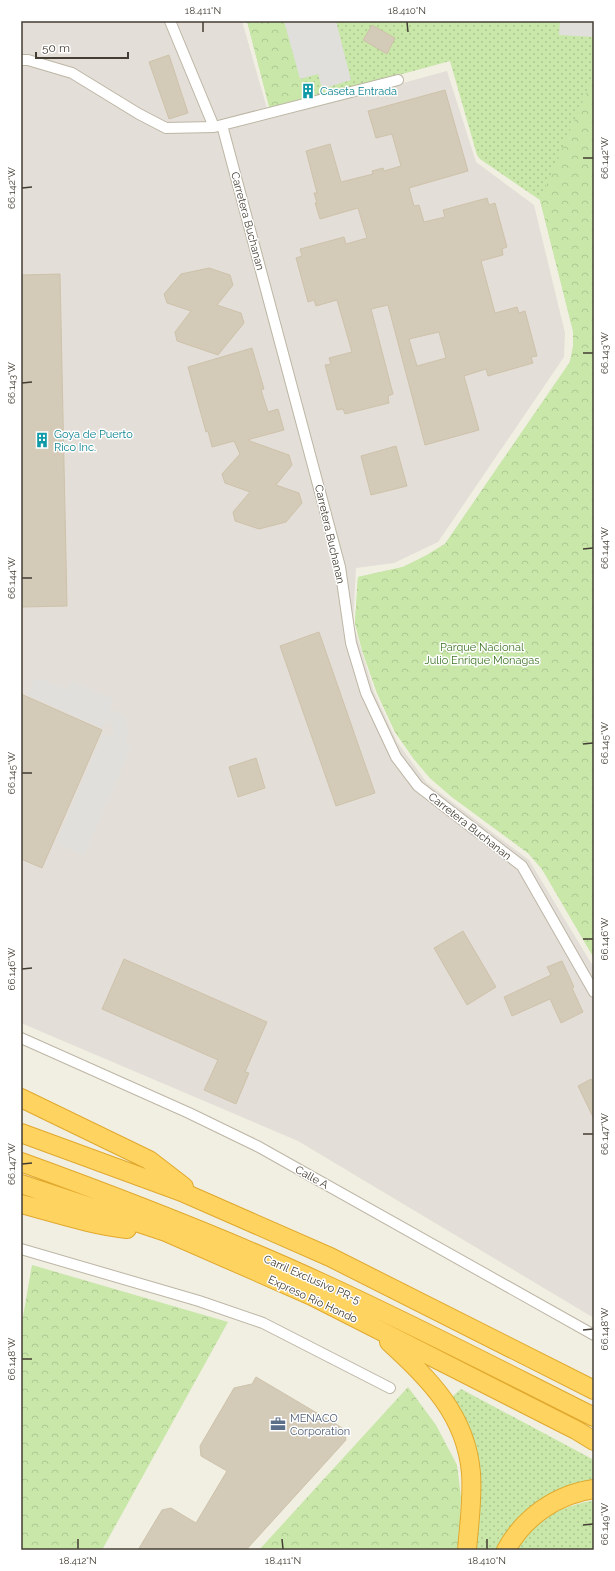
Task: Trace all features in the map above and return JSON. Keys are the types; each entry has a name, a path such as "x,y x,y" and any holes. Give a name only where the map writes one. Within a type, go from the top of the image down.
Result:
{"highway":[{"path":"21,1098 149,1160 204,1202"},
{"path":"21,1133 182,1192 330,1257 594,1390"},
{"name":"Carril Exclusivo PR-5","path":"21,1162 182,1223 322,1283 403,1321 594,1417"},
{"name":"Expreso Río Hondo","path":"21,1184 166,1232 312,1296 594,1440"},
{"path":"21,1204 115,1228 166,1232"},
{"path":"374,1328 423,1374 451,1409 462,1432 472,1474 467,1550"},
{"path":"506,1550 514,1536 527,1521 540,1510 571,1494 594,1490"}],"street":[{"name":"Carretera Buchanan","path":"170,21 218,126 340,567 351,643 366,693 396,757 418,786 522,866 594,992"},
{"path":"21,60 28,60 72,73 139,114 166,128 218,126 398,80"},
{"name":"Calle A","path":"21,1038 190,1114 259,1147 594,1335"},
{"path":"21,1249 199,1301 263,1323 390,1388"}],"shaded area":[{"path":"21,21 242,21 270,119 447,71 476,162 534,205 565,333 564,357 438,542 394,563 356,568 353,623 374,692 397,742 427,783 529,860 594,968 594,1318 298,1141 21,1023"},
{"path":"284,21 336,21 351,80 322,89 318,74 300,79"},
{"path":"560,21 594,21 594,37 559,35"},
{"path":"34,680 45,680 68,690 72,681 114,699 110,709 122,714 127,721 128,733 125,742 132,746 84,856 56,843 103,734 112,736 114,725 105,721 102,728 28,695"}],"green space":[{"name":"Parque Nacional Julio Enrique Monagas","path":"247,21 594,21 594,958 542,869 528,853 452,797 430,778 414,759 395,732 377,693 362,650 355,623 358,577 403,567 445,544 570,362 573,347 573,331 540,200 480,159 477,155 450,61 270,110"},
{"path":"247,21 284,21 306,100 270,110"},
{"name":"Parque Nacional Julio Enrique Monagas","path":"594,75 594,958 542,869 528,853 452,797 430,778 414,759 395,732 377,693 362,650 355,623 358,577 403,567 445,544 570,362 573,347 573,331 540,200"},
{"path":"32,1265 228,1322 102,1550 21,1550 21,1328"},
{"path":"408,1387 436,1425 457,1465 461,1497 459,1550 259,1550"},
{"path":"461,1389 594,1460 594,1484 554,1492 530,1508 506,1533 497,1550 472,1550 472,1538 451,1401 453,1396"},
{"path":"594,1501 594,1550 517,1550 529,1531 544,1519 561,1510 578,1504"}],"building":[{"path":"372,25 395,38 387,54 363,40"},
{"path":"169,55 188,113 169,119 149,62"},
{"path":"445,90 468,171 409,188 414,206 419,205 424,222 445,217 443,210 487,198 489,205 495,203 507,247 502,249 503,255 481,261 495,313 517,307 519,313 525,311 537,356 531,357 533,363 488,376 486,369 464,376 479,430 425,445 388,305 371,309 393,394 388,396 389,403 345,414 343,409 337,410 325,365 331,364 329,358 352,352 337,300 316,306 314,300 308,302 296,258 302,256 300,249 344,237 346,244 367,238 358,208 320,219 315,203 317,203 314,193 317,193 306,151 330,144 341,182 373,174 372,171 383,168 384,171 401,166 392,134 376,138 368,111","holes":["439,332 446,358 417,366 409,339"]},
{"path":"209,268 230,275 233,285 217,305 241,313 244,323 218,355 177,341 175,332 191,311 167,303 164,294 181,274"},
{"name":"Goya de Puerto Rico Inc.","path":"60,274 67,606 21,607 21,275"},
{"path":"252,348 264,389 261,390 268,412 278,409 284,430 247,440 289,455 292,465 276,485 299,493 302,503 286,522 259,529 235,521 233,512 250,492 225,483 222,474 240,454 234,441 212,447 208,431 206,432 188,367"},
{"path":"396,446 407,486 371,495 361,456"},
{"path":"319,632 375,793 336,806 280,646"},
{"path":"21,694 102,730 42,868 21,859"},
{"path":"256,758 265,788 238,797 229,767"},
{"path":"463,931 496,987 467,1005 434,948"},
{"path":"124,959 267,1022 245,1072 249,1073 236,1104 204,1090 218,1060 102,1009"},
{"path":"562,961 583,1012 561,1023 550,999 512,1016 504,997 551,975 547,967"},
{"path":"591,1079 594,1084 594,1119 578,1086"},
{"path":"256,1377 344,1429 346,1440 246,1550 138,1550 162,1510 171,1508 196,1523 227,1471 201,1456 200,1446 234,1388 252,1384"}],"place":[{"name":"Caseta Entrada","path":"308,91"},
{"name":"Goya de Puerto Rico Inc.","path":"42,440"},
{"name":"MENACO Corporation","path":"278,1424"}]}
